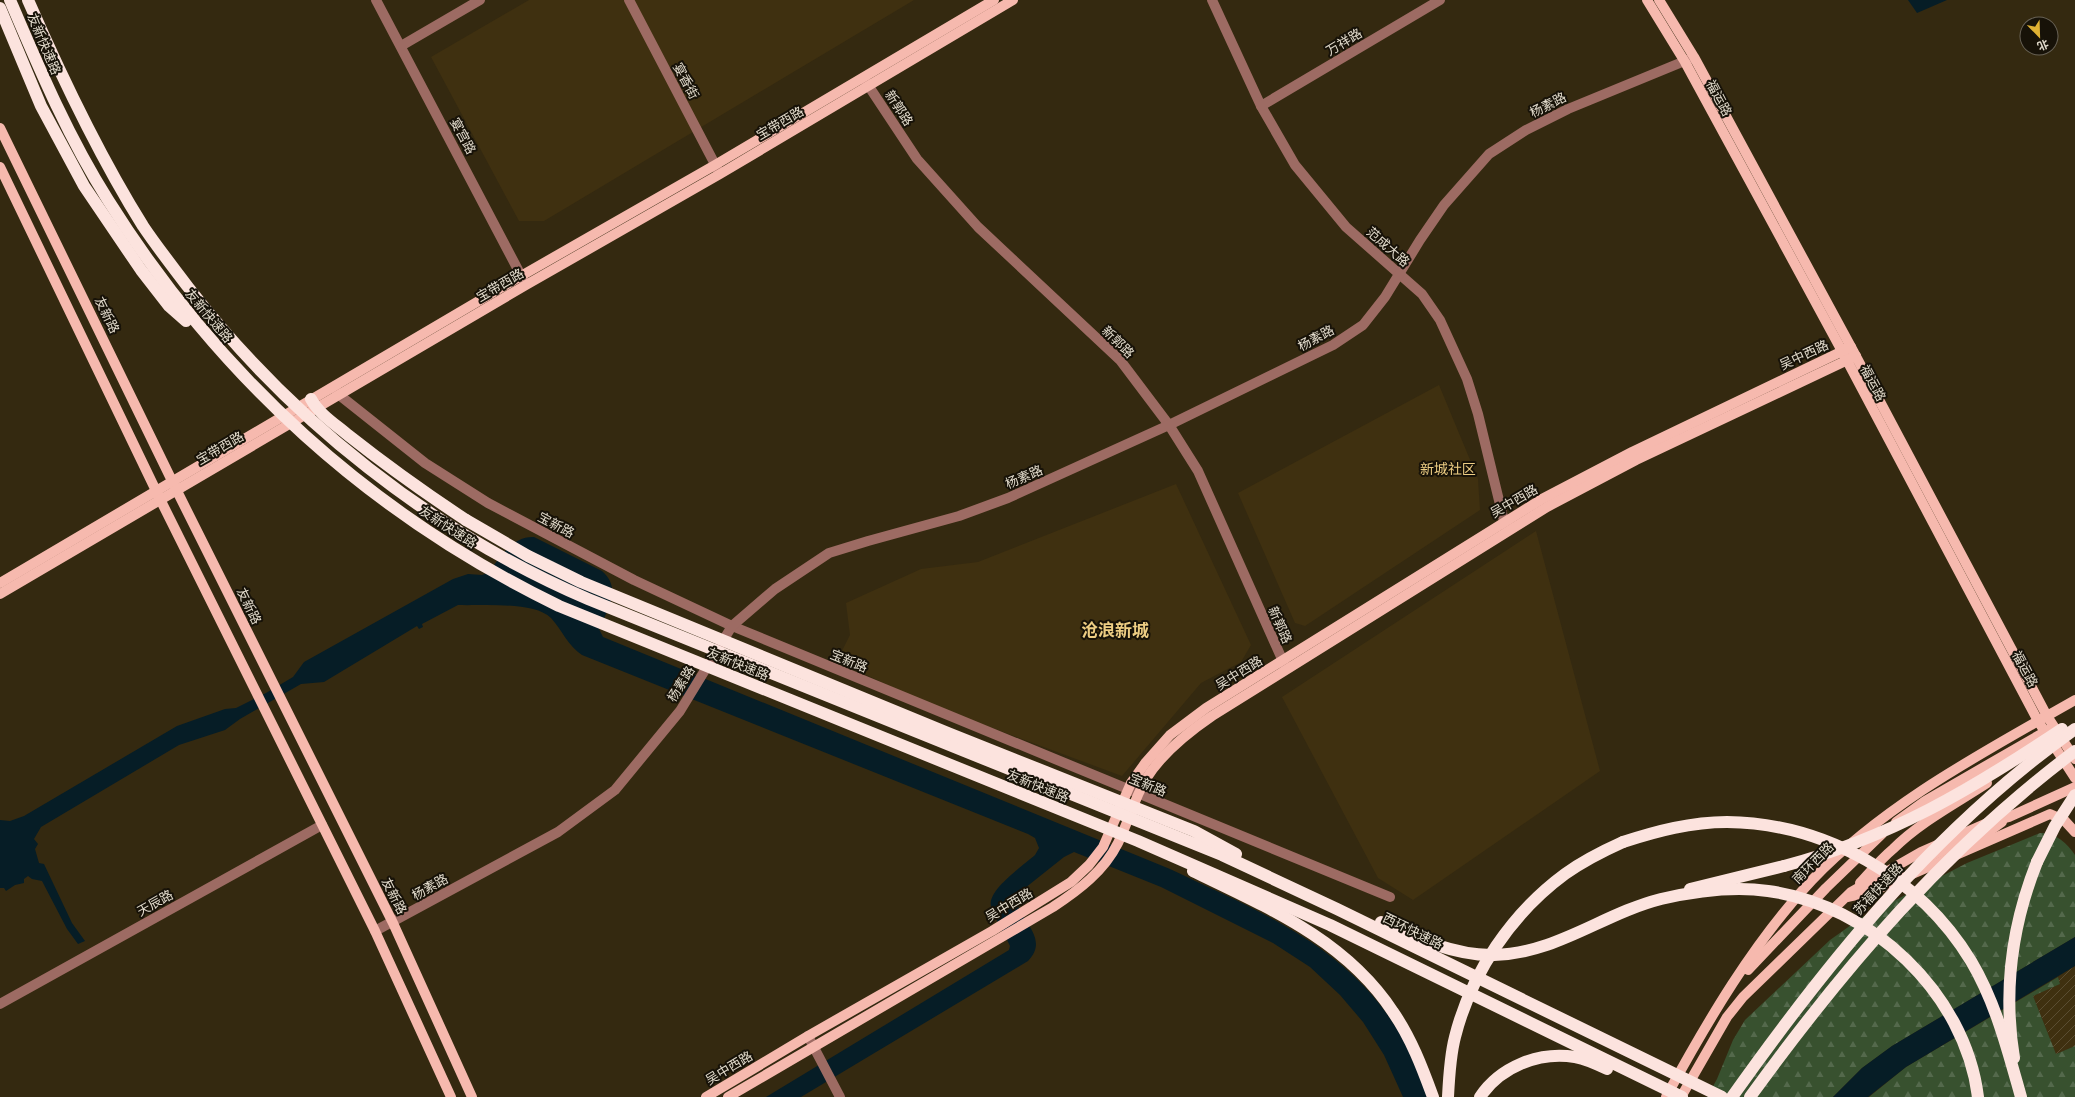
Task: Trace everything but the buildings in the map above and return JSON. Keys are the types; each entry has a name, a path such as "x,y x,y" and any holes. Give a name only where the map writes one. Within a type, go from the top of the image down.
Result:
{"highway":[{"name":"友新快速路","path":"10,0 48,90 107,199 156,272 187,314 227,359 288,422 355,478 421,527 495,573 580,615 1138,841"},
{"name":"友新快速路","path":"28,0 65,84 102,157 144,228 171,264 239,348 273,384 313,421 398,490 470,539 565,590 1086,801"},
{"path":"0,8 41,106 71,163 97,207 141,270 169,306 227,359"},
{"path":"313,403 387,465 466,520 528,556 603,592 1194,831 1232,852 1392,927 1427,942 1460,952 1478,954 1512,954 1554,944 1632,908 1692,888 1814,858 1864,840 1932,809 1970,788 2075,721"},
{"name":"苏福快速路","path":"1732,1097 1816,982 1859,930 1904,880 1938,845 1977,809 2029,764 2075,729"},
{"path":"1750,1097 1873,940 1917,891 1988,823 2040,778 2075,751"},
{"path":"2020,1092 2010,1028 2008,1003 2010,970 2017,923 2029,882 2037,862 2055,826 2075,795"},
{"name":"西环快速路","path":"1086,801 1222,855 1337,909 1722,1097"},
{"path":"1140,810 1222,855"},
{"path":"1448,1097 1454,1038 1467,1001 1482,970 1500,942 1532,902 1560,878 1583,862 1623,842 1668,828 1726,822 1783,828 1816,837 1855,853 1882,869 1908,889 1945,926 1971,963 1997,1019 2020,1092"},
{"path":"1138,841 1293,921 1322,940 1344,958 1377,991 1396,1016 1414,1049 1433,1097"},
{"path":"1138,841 1330,925 1680,1097"},
{"path":"1632,908 1690,893 1749,889 1769,891 1804,899 1824,906 1862,924 1906,959 1946,1008 1968,1056 1978,1097"},
{"path":"1337,909 1392,927"},
{"path":"1480,1097 1495,1080 1512,1068 1535,1059 1561,1056 1576,1057 1589,1061 1680,1097"},
{"path":"1753,1097 1764,1078"}],"main road":[{"name":"宝带西路","path":"866,82 994,0"},
{"name":"宝带西路","path":"0,583 158,494 523,280 718,169 866,82 1013,0"},
{"name":"福运路","path":"1647,0 1689,59"},
{"name":"福运路","path":"1659,0 1689,59 1849,354 2075,778"},
{"name":"友新路","path":"0,128 273,683 393,923 472,1097"},
{"path":"0,167 158,494 375,931 451,1097"},
{"name":"吴中西路","path":"728,1097 1002,937 1078,890 1101,869 1118,843 1138,794 1154,768 1184,737 1284,666 1507,525 1613,461 1849,354"},
{"name":"宝带西路","path":"0,594 158,494"},
{"name":"吴中西路","path":"706,1097 1060,890 1089,865 1098,854 1108,837 1128,790 1146,762 1177,729 1206,708 1284,666"},
{"name":"南环西路","path":"1666,1097 1695,1043 1757,947 1811,881 1844,850 1904,803 2042,718 2075,700"},
{"path":"1732,987 1826,888 1892,825 1925,801 2049,730"},
{"name":"福运路","path":"2055,740 2075,759"},
{"path":"1680,1097 1727,1017 1743,997 1848,895 1893,848 1925,822 2055,740"},
{"path":"1848,895 1928,849 1988,823 2009,818 2075,787"},
{"path":"1848,895 1871,892 2050,814 2064,820 2075,832"}],"street":[{"name":"宴宫路","path":"376,0 523,280"},
{"path":"401,46 480,0"},
{"name":"宴香街","path":"629,0 718,169"},
{"name":"范成大路","path":"1212,0 1261,106 1295,166 1346,227 1400,273 1422,294 1440,320 1467,378 1488,448 1507,525"},
{"name":"万祥路","path":"1261,106 1440,0"},
{"name":"杨素路","path":"375,931 393,923 558,832 615,790 680,711 732,626 775,589 829,553 985,507 1066,473 1169,425 1333,345 1364,325 1385,297 1444,205 1489,154 1526,130 1568,109 1689,59"},
{"name":"新郭路","path":"866,82 916,159 978,227 1120,360 1169,425 1198,472 1284,666"},
{"name":"宝新路","path":"336,390 425,463 488,503 634,580 732,626 1390,897"},
{"name":"天辰路","path":"0,1004 322,825"},
{"path":"808,1036 822,1060 840,1097"}],"shaded area":[{"path":"529,0 914,0 544,221 519,221 431,57"},
{"path":"1439,385 1478,479 1480,510 1305,626 1295,623 1238,493"},
{"path":"1176,484 1251,645 1241,662 1201,683 1122,776 930,705 837,661 850,635 846,603 921,569 978,562"},
{"path":"1536,531 1600,771 1413,900 1378,878 1282,697"},
{"path":"2075,966 2075,1046 2056,1054 2033,996 2060,984 2058,977"}],"green space":[{"path":"2040,833 2056,836 2068,846 2075,855 2075,937 1892,1046 1862,1068 1833,1097 1707,1097 1717,1079 1733,1040 1745,1020 1830,940 1861,918 1967,863"},
{"path":"2058,977 2060,984 2033,996 2056,1054 2075,1046 2075,1097 1869,1097 1906,1067"}],"water":[{"path":"1908,0 1947,0 1917,13"},
{"path":"534,537 602,571 608,578 611,584 612,592 609,606 599,629 603,637 1170,869 1266,915 1296,932 1325,952 1352,974 1376,999 1402,1037 1431,1097 1403,1097 1384,1055 1363,1022 1340,995 1310,967 1273,943 1161,887 1074,852 1064,857 1020,892 1016,897 1018,905 1035,936 1036,944 1034,952 1028,961 801,1097 766,1097 1009,950 1010,946 997,921 991,906 991,900 1000,885 1035,855 1039,848 1035,838 582,655 569,643 551,618 533,609 520,607 458,605 422,624 423,627 419,629 417,626 324,682 301,684 240,719 225,730 179,745 41,827 34,839 38,844 35,849 39,863 44,864 72,923 85,941 78,944 67,929 42,881 32,879 28,876 24,879 24,883 15,885 6,891 4,888 0,888 0,820 10,821 24,816 177,726 225,709 236,708 266,693 293,677 304,662 453,579 468,574 482,575 488,573 502,554 513,544 519,540"},
{"path":"2075,937 2075,966 1906,1067 1868,1097 1833,1097 1862,1068 1892,1046"}],"district":[{"name":"新城社区","path":"1448,469"},
{"name":"沧浪新城","path":"1115,630"}]}
